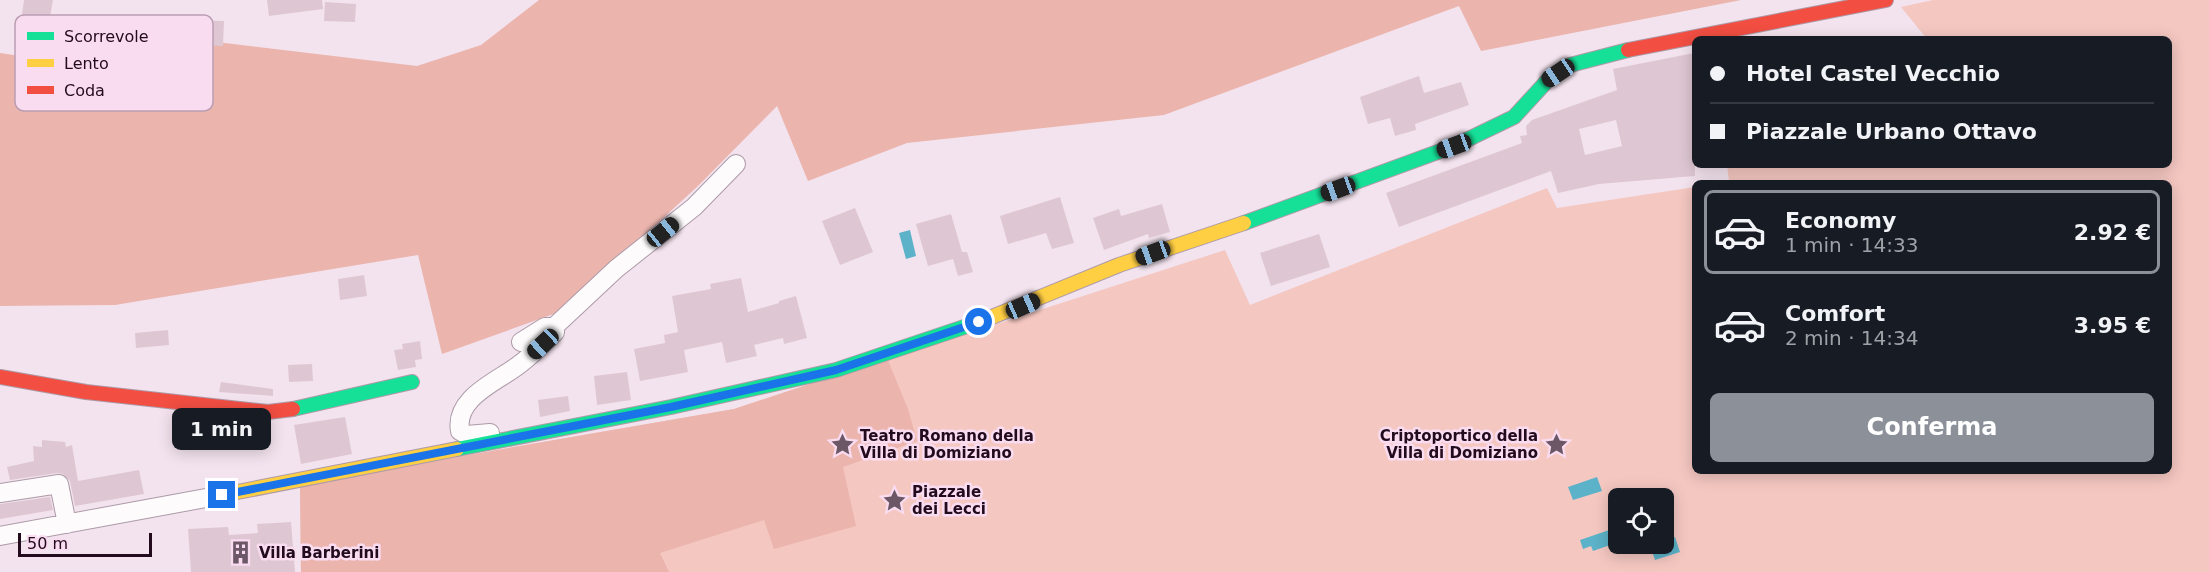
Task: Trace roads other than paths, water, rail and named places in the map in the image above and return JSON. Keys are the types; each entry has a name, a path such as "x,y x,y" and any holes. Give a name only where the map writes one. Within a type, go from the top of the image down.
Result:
{"street":[{"path":"1702,36 1886,0"},
{"path":"0,536 671,407 836,370 942,336 1023,306 1119,265 1220,232 1454,146 1514,117 1547,81 1570,65 1610,54 1692,38"},
{"path":"521,342 545,327 554,327 616,269 694,207 736,164"},
{"path":"510,438 492,433 463,434 459,428 461,416 476,394 525,360 555,332 554,327"},
{"path":"0,377 86,392 268,412 412,382"},
{"path":"0,493 59,484 67,524"}],"water":[{"path":"910,230 916,256 906,259 899,233"},
{"path":"1597,477 1602,491 1573,500 1568,487"},
{"path":"1608,530 1608,546 1593,551 1591,546 1583,549 1580,540"},
{"path":"1674,537 1680,552 1674,554"},
{"path":"1653,554 1674,554 1655,560"}],"place":[{"name":"Teatro Romano della Villa di Domiziano","path":"842,445"},
{"name":"Criptoportico della Villa di Domiziano","path":"1556,445"},
{"name":"Piazzale dei Lecci","path":"894,501"},
{"name":"Villa Barberini","path":"241,553"}]}
